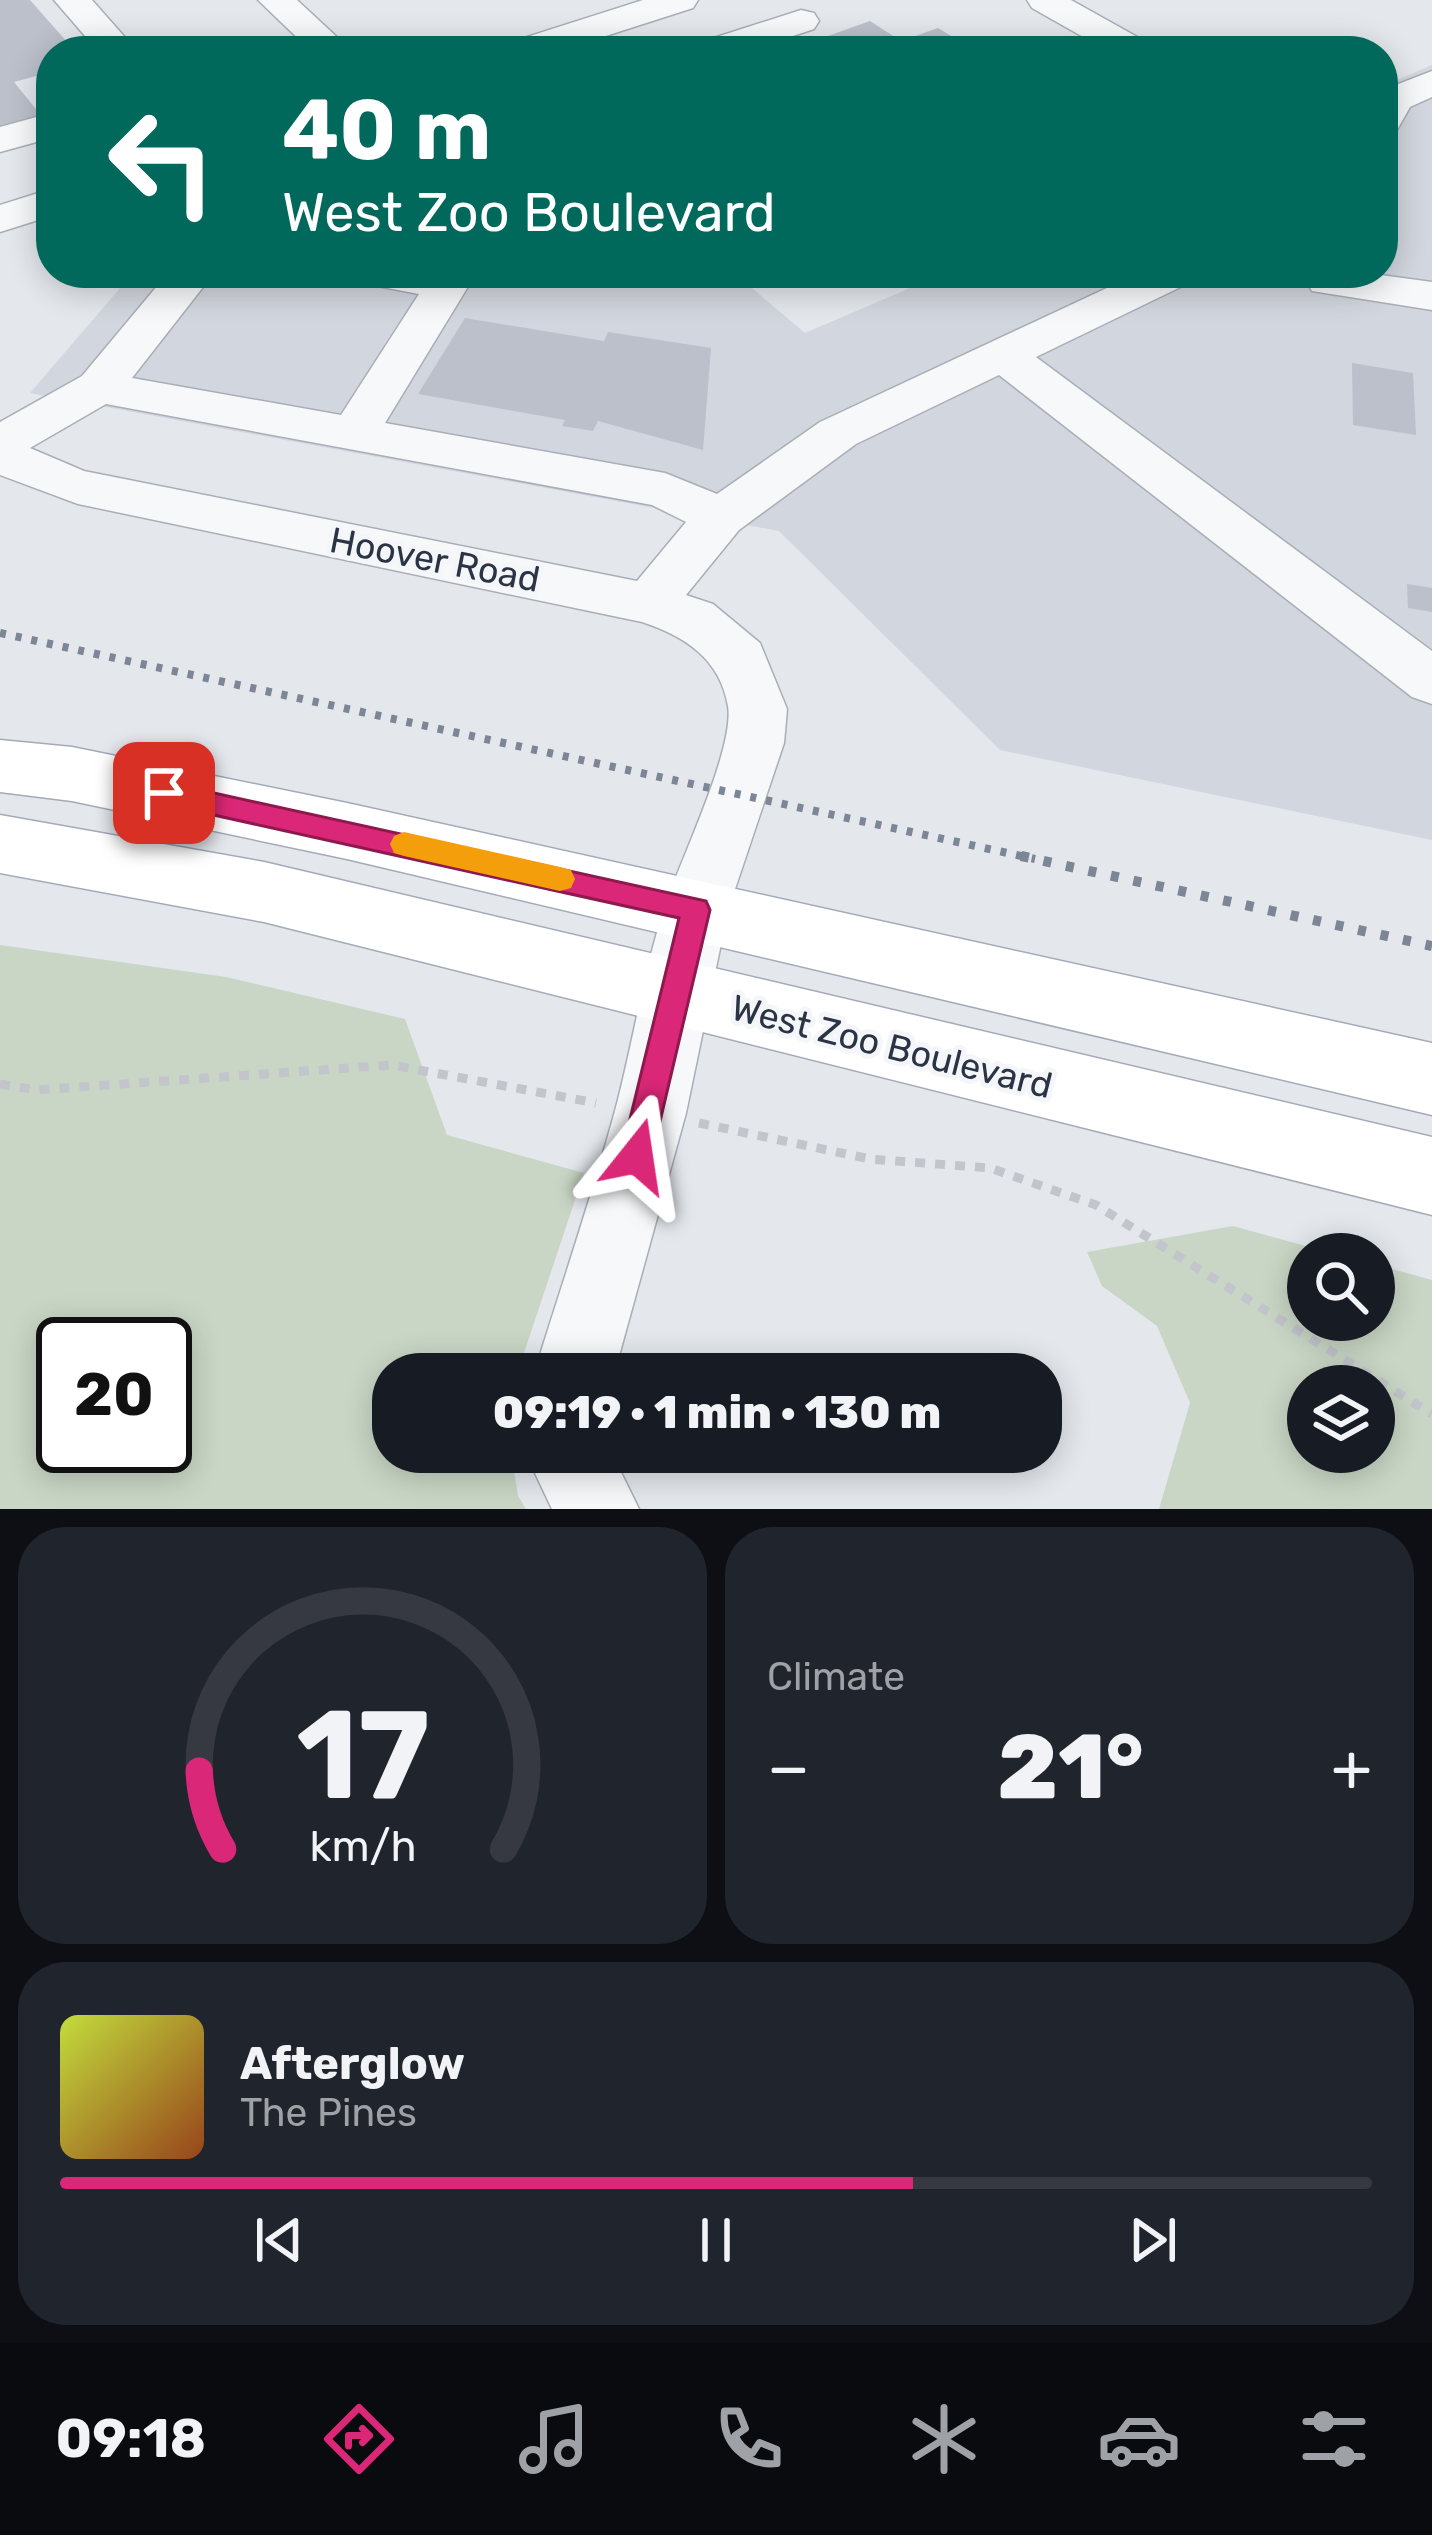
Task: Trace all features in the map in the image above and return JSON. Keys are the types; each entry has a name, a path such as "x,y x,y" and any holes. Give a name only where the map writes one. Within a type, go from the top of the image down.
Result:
{"main road":[{"path":"0,766 140,788 1432,1079"},
{"name":"West Zoo Boulevard","path":"0,844 263,892 1432,1175"}],"street":[{"path":"72,0 104,36"},
{"path":"277,0 317,36"},
{"path":"609,36 677,0"},
{"path":"1045,0 1109,36"},
{"path":"756,36 801,21"},
{"path":"1398,98 1432,83"},
{"path":"0,140 36,129"},
{"path":"0,219 36,207"},
{"path":"0,443 99,387 180,288"},
{"path":"354,434 446,288"},
{"path":"649,603 720,517 838,434 1144,288"},
{"path":"1387,288 1432,296"},
{"path":"1003,355 1432,682"},
{"path":"99,387 664,490 720,517"},
{"name":"Hoover Road","path":"0,453 38,475 78,487 649,603 693,618 740,658 753,683 758,709 754,743 696,910 650,1113 580,1353"},
{"path":"577,1473 597,1509"}],"path":[{"path":"0,1084 36,1090 392,1065 617,1107"},
{"path":"691,1121 870,1159 990,1168 1096,1205 1432,1414"}],"shaded area":[{"path":"1432,65 1432,840 1000,750 779,531 30,393 120,288 752,288 805,333 910,288 1398,288 1398,80"}],"green space":[{"path":"0,945 226,977 405,1019 447,1135 584,1173 524,1353 372,1353 372,1473 514,1473 518,1496 526,1509 0,1509"},
{"path":"1233,1226 1287,1241 1287,1341 1395,1341 1395,1270 1432,1280 1432,1509 1159,1509 1190,1403 1157,1326 1102,1286 1087,1252"}],"building":[{"path":"0,0 30,0 62,36 36,36 36,76 14,82 36,109 36,121 0,132"},
{"path":"870,21 893,36 828,36"},
{"path":"938,28 951,36 915,36"},
{"path":"465,318 604,341 608,332 711,348 703,450 598,421 593,431 562,426 565,420 418,394"},
{"path":"1352,363 1413,373 1416,435 1353,425"},
{"path":"1407,584 1432,588 1432,612 1408,608"}],"railway":[{"path":"0,633 1035,859"},
{"path":"1021,856 1432,946"}],"slow traffic":[{"path":"404,844 560,879"}],"route":[{"path":"164,793 696,910 637,1156"}]}
